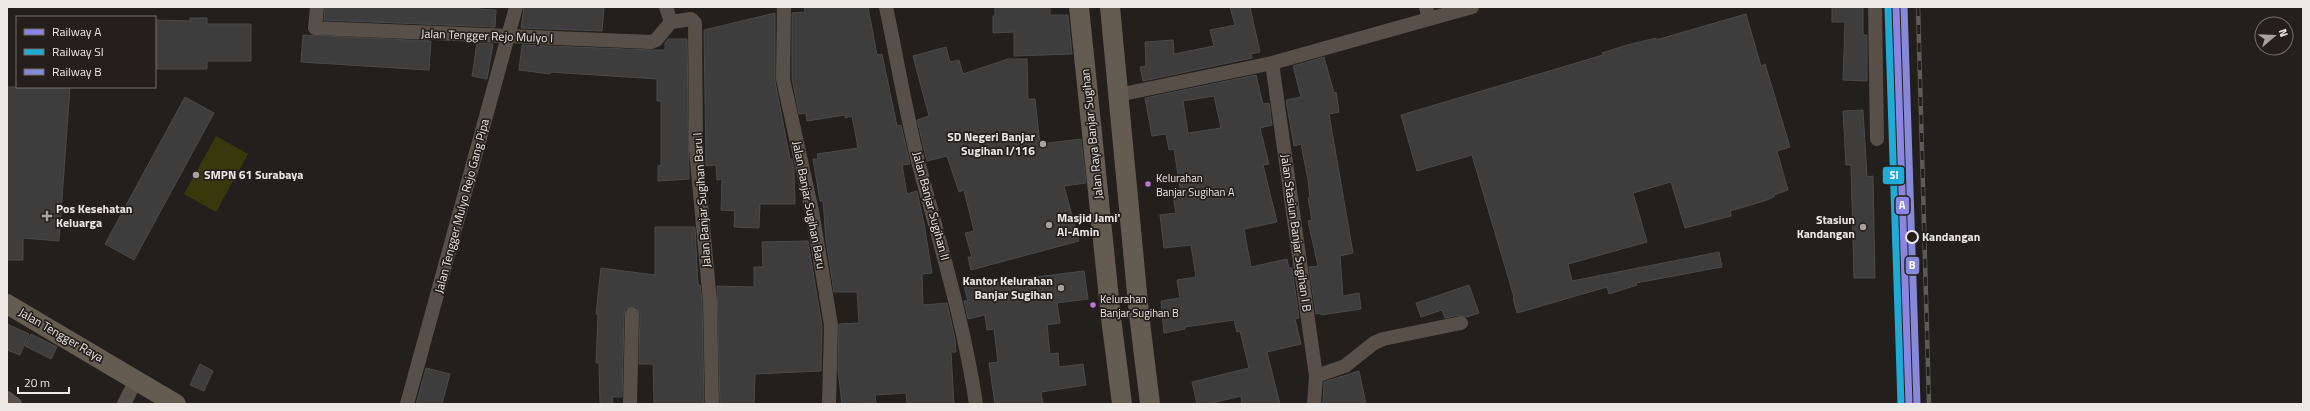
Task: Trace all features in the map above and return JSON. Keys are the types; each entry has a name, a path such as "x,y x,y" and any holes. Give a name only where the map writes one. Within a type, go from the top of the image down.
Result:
{"main road":[{"name":"Jalan Raya Banjar Sugihan","path":"1079,7 1111,318 1122,404"},
{"path":"1110,7 1139,314 1150,404"},
{"name":"Jalan Tengger Raya","path":"7,304 176,404"},
{"path":"1111,318 1139,314"}],"street":[{"name":"Jalan Tengger Rejo Mulyo I","path":"317,7 315,28 508,37 651,42 656,40 671,22"},
{"name":"Jalan Tengger Mulyo Rejo Gang Pipa","path":"407,404 516,7"},
{"path":"666,7 671,22"},
{"name":"Jalan Banjar Sugihan Baru","path":"784,7 783,79 812,211 831,325 829,404"},
{"name":"Jalan Banjar Sugihan II","path":"886,7 919,163 945,256 968,359 976,404"},
{"path":"1118,95 1272,63 1428,13 1472,7"},
{"path":"1875,7 1877,139"},
{"name":"Jalan Banjar Sugihan Baru I","path":"671,22 691,18 695,22 696,150 710,302 712,404"},
{"name":"Jalan Stasiun Banjar Sugihan I B","path":"1272,63 1316,376 1314,404"},
{"path":"630,404 632,314"},
{"path":"1316,376 1345,366 1374,343 1383,339 1461,323"},
{"path":"124,404 136,380"},
{"path":"7,398 15,404"}],"shaded area":[{"path":"216,136 248,154 216,212 184,194"}],"building":[{"path":"325,7 479,7 479,9 496,10 495,27 324,20"},
{"path":"524,7 604,7 602,31 521,28"},
{"path":"804,7 868,7 877,55 882,54 897,126 901,125 910,164 902,165 907,194 917,191 924,223 932,273 922,274 923,305 947,303 955,339 956,352 951,352 954,404 907,404 906,393 875,395 876,403 842,404 838,370 839,324 859,323 857,292 834,292 826,240 823,201 820,201 813,159 818,159 817,154 858,148 852,116 845,118 845,115 807,121 806,113 799,114 792,78 792,13 805,12"},
{"path":"995,7 1050,7 1050,15 1068,15 1072,54 1014,56 1014,32 993,33 993,16 995,16"},
{"path":"1230,7 1250,7 1260,52 1251,54 1252,58 1143,81 1140,67 1146,66 1145,42 1173,40 1174,54 1214,46 1210,30 1235,25"},
{"path":"1832,7 1863,7 1863,35 1867,35 1867,81 1843,80 1845,22 1832,22"},
{"path":"775,13 775,81 790,159 792,159 794,170 795,204 760,204 759,228 734,227 735,211 721,210 722,179 717,180 716,165 706,166 704,30"},
{"path":"1746,14 1761,66 1765,64 1790,147 1777,151 1788,190 1774,195 1774,197 1764,201 1730,211 1731,216 1685,228 1671,182 1633,193 1647,242 1568,264 1572,281 1719,252 1722,267 1636,283 1637,285 1609,294 1607,287 1517,313 1514,297 1472,155 1417,171 1401,115 1603,55 1602,53 1627,45 1656,38 1656,40"},
{"path":"190,18 207,18 207,24 251,24 251,61 207,61 207,69 156,69 156,20 190,21"},
{"path":"303,35 431,41 429,70 301,62"},
{"path":"668,39 687,39 689,179 658,181 658,166 661,165 661,101 657,101 657,79 550,72 550,74 519,70 522,45 665,50 665,43"},
{"path":"477,43 493,44 487,79 472,76"},
{"path":"946,47 950,62 959,60 963,74 1008,59 1027,59 1028,99 1035,99 1040,144 1081,139 1086,183 1064,186 1079,241 971,270 968,257 972,257 965,233 974,231 964,190 959,192 947,156 927,161 917,120 929,116 913,56"},
{"path":"1324,57 1334,93 1336,92 1339,112 1329,114 1353,253 1340,256 1343,296 1359,293 1361,309 1321,315 1321,313 1316,314 1309,267 1318,266 1308,221 1312,220 1308,198 1310,198 1308,180 1301,144 1294,146 1286,100 1301,97 1293,66"},
{"path":"1256,75 1263,104 1269,103 1272,125 1260,128 1269,164 1263,165 1277,222 1244,229 1251,267 1287,259 1289,268 1292,268 1299,318 1295,319 1301,344 1267,352 1280,404 1242,404 1241,396 1208,404 1197,404 1192,382 1249,368 1240,331 1237,332 1234,320 1185,327 1185,329 1164,333 1161,301 1180,298 1177,280 1196,277 1191,245 1164,248 1160,215 1176,213 1173,196 1181,194 1174,149 1169,150 1166,134 1152,136 1145,98","holes":["1214,96 1221,128 1188,133 1183,101"]},
{"path":"7,87 70,88 59,241 23,238 23,260 7,260"},
{"path":"185,97 214,113 134,260 105,244"},
{"name":"Stasiun Kandangan","path":"1863,110 1867,177 1873,176 1875,278 1854,278 1851,165 1846,165 1843,111"},
{"path":"655,227 695,227 698,285 700,285 702,302 704,404 654,404 653,364 639,364 640,314 637,307 632,306 625,309 624,314 622,397 612,397 613,404 600,404 599,363 596,363 598,314 596,314 601,268 655,275"},
{"path":"808,241 822,326 821,371 755,374 754,404 720,404 717,286 754,287 754,267 763,267 762,242"},
{"path":"1084,271 1088,299 1057,303 1060,323 1047,325 1050,354 1058,353 1059,367 1083,364 1086,385 1041,392 1043,404 995,404 989,363 998,362 994,329 987,330 985,315 968,319 964,301 968,301 964,286"},
{"path":"1469,285 1479,313 1467,317 1460,315 1445,318 1442,310 1421,317 1416,303"},
{"path":"7,324 29,334 20,355 7,350"},
{"path":"31,334 57,347 51,359 25,346"},
{"path":"200,364 213,371 204,391 190,385"},
{"path":"426,368 450,374 442,404 416,404"},
{"path":"1359,371 1366,404 1323,404 1324,382"}],"railway":[{"path":"1918,7 1929,404"}],"rail line":[{"name":"SI","path":"1888,7 1901,404"},
{"name":"A","path":"1896,7 1909,404"},
{"name":"B","path":"1904,7 1917,404"}],"place":[{"name":"SD Negeri Banjar Sugihan I/116","path":"1043,144"},
{"name":"SMPN 61 Surabaya","path":"196,175"},
{"name":"Kelurahan Banjar Sugihan A","path":"1148,184"},
{"name":"Pos Kesehatan Keluarga","path":"47,216"},
{"name":"Masjid Jami' Al-Amin","path":"1049,225"},
{"name":"Stasiun Kandangan","path":"1863,227"},
{"name":"Kandangan","path":"1912,237"},
{"name":"Kantor Kelurahan Banjar Sugihan","path":"1061,288"},
{"name":"Kelurahan Banjar Sugihan B","path":"1093,305"}]}
